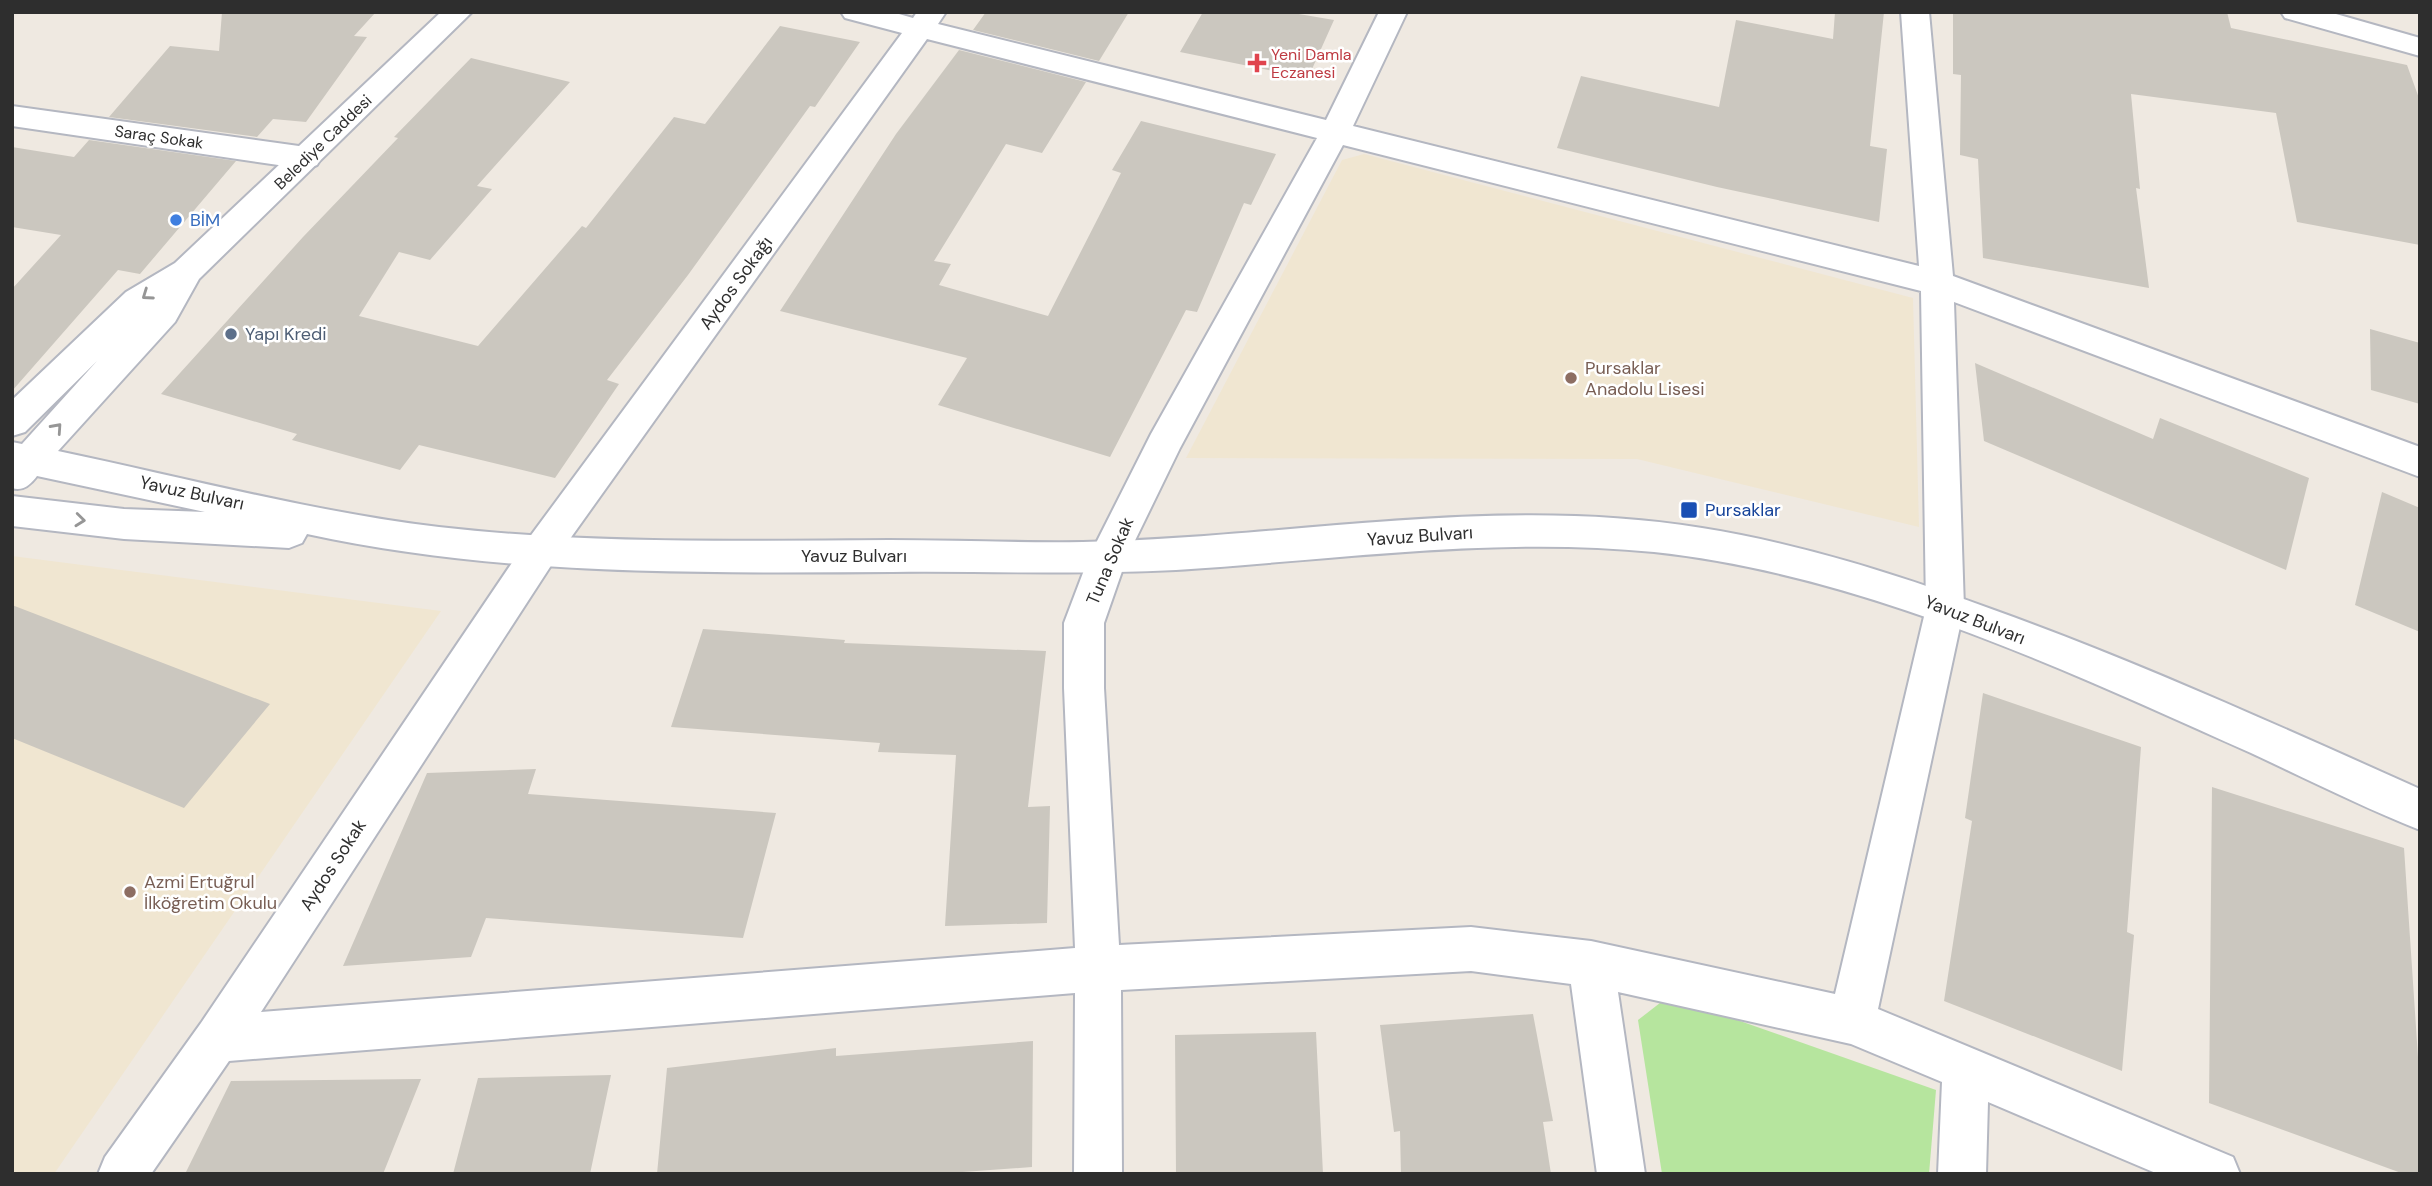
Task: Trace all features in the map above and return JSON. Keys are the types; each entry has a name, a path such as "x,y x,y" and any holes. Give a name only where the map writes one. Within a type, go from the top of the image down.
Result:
{"street":[{"name":"Belediye Caddesi","path":"187,271 458,12"},
{"path":"855,12 927,20 1335,132 1937,283 2420,462"},
{"name":"Tuna Sokak","path":"1097,1174 1098,969 1084,688 1084,623 1108,557 1164,444 1335,132 1393,12"},
{"path":"1852,1021 1945,608 1937,283 1915,12"},
{"path":"2295,12 2420,47"},
{"name":"Aydos Sokağı","path":"539,553 927,20"},
{"name":"Saraç Sokak","path":"12,116 306,158"},
{"path":"12,422 138,301 187,271"},
{"path":"17,469 163,313 187,271"},
{"name":"Yavuz Bulvarı","path":"17,469 372,533 539,553 732,557 1108,557 1494,531 1589,531 1661,537 1755,553 1908,594 2118,674 2420,810"},
{"name":"Yavuz Bulvarı","path":"12,511 71,519 207,530 372,533"},
{"name":"Aydos Sokak","path":"122,1174 217,1039 539,553"},
{"path":"217,1039 1098,969 1471,949 1591,964 1852,1021 2216,1174"},
{"path":"1591,964 1621,1174"},
{"path":"1962,1174 1966,1069"}],"shaded area":[{"name":"Pursaklar Anadolu Lisesi","path":"1364,154 1913,298 1919,527 1637,459 1186,458 1342,160"},
{"name":"Azmi Ertuğrul İlköğretim Okulu","path":"12,556 441,611 54,1174 12,1174"}],"green space":[{"path":"1669,996 1936,1090 1929,1174 1662,1174 1638,1020"}],"building":[{"path":"222,12 376,12 354,36 367,37 306,122 273,119 257,137 109,117 170,46 219,51"},
{"path":"986,12 1129,12 1099,61 973,30"},
{"path":"1203,12 1287,12 1334,20 1308,78 1180,52"},
{"path":"1835,12 1884,12 1870,146 1887,149 1879,222 1717,187 1557,148 1581,76 1719,107 1736,20 1833,39"},
{"path":"1953,12 2227,12 2231,28 2407,65 2420,101 2420,245 2297,222 2276,113 2131,94 2140,189 2136,188 2149,288 1983,258 1978,159 1960,155 1961,75 1953,74"},
{"path":"780,26 860,42 815,107 810,106 688,275 607,380 619,384 555,478 419,445 400,470 292,440 297,434 161,394 303,237 398,138 394,137 471,58 570,82 477,186 492,189 430,260 399,252 359,316 478,346 582,226 586,228 674,117 705,124"},
{"path":"959,50 1086,82 1042,153 1006,144 934,261 951,264 939,285 1048,316 1121,173 1112,170 1141,121 1276,154 1251,205 1244,203 1197,312 1186,310 1110,457 938,405 967,358 780,311 896,134"},
{"path":"89,140 236,161 140,274 118,270 12,391 12,289 61,235 12,227 12,147 74,157"},
{"path":"2370,329 2420,343 2420,404 2371,390"},
{"path":"1975,363 2153,439 2160,418 2309,478 2286,570 1984,441"},
{"path":"2382,492 2420,508 2420,632 2355,605"},
{"path":"12,605 270,704 184,808 12,738"},
{"path":"703,629 845,640 844,643 1046,651 1028,807 1050,806 1047,923 945,926 956,755 878,752 880,743 671,727"},
{"path":"1983,693 2141,747 2127,932 2134,935 2122,1071 1944,1001 1972,821 1965,818"},
{"path":"536,769 528,794 776,813 743,938 486,918 471,957 343,966 427,773"},
{"path":"2212,787 2404,848 2420,1087 2420,1174 2404,1174 2209,1103"},
{"path":"1533,1014 1553,1121 1543,1122 1551,1174 1401,1174 1400,1131 1394,1132 1380,1025"},
{"path":"1316,1032 1323,1174 1176,1174 1175,1035"},
{"path":"1033,1041 1032,1167 935,1174 657,1174 667,1068 836,1048 836,1056"},
{"path":"611,1075 590,1174 453,1174 478,1078"},
{"path":"421,1079 383,1174 185,1174 231,1081"}],"place":[{"name":"Yeni Damla Eczanesi","path":"1257,63"},
{"name":"BİM","path":"176,220"},
{"name":"Yapı Kredi","path":"231,334"},
{"name":"Pursaklar Anadolu Lisesi","path":"1571,378"},
{"name":"Pursaklar","path":"1689,510"},
{"name":"Azmi Ertuğrul İlköğretim Okulu","path":"130,892"}]}
